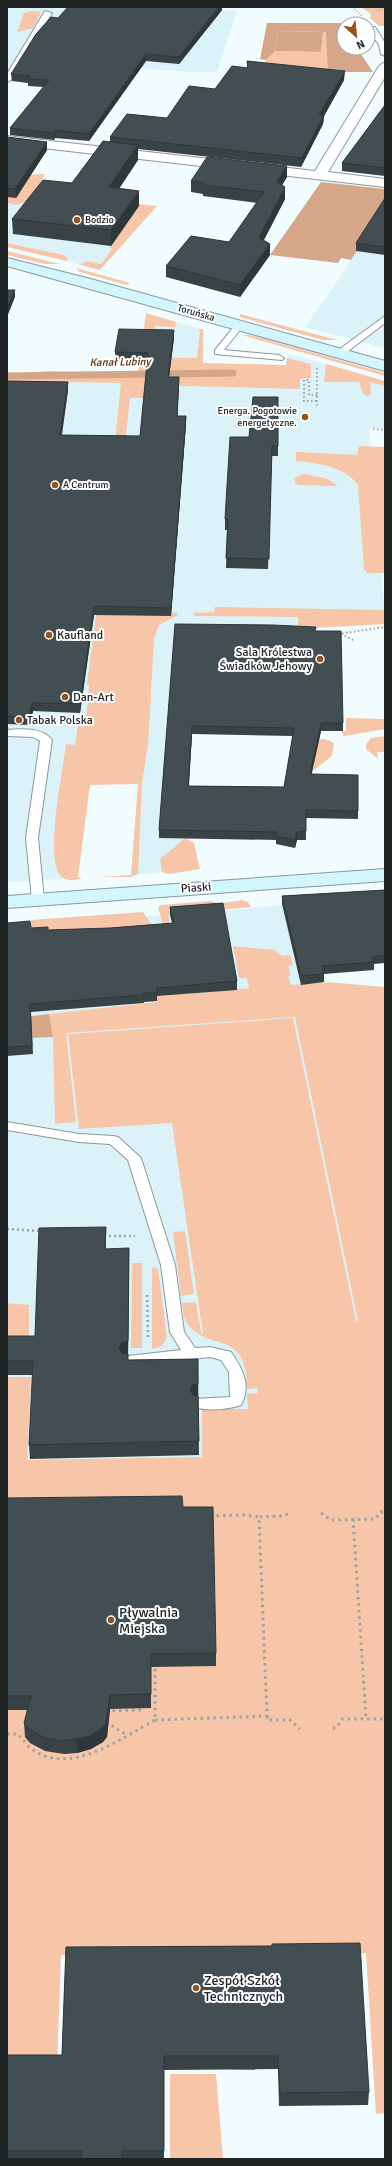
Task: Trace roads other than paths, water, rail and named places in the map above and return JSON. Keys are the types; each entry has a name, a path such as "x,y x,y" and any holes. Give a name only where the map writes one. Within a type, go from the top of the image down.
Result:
{"street":[{"path":"319,176 385,66"},
{"path":"7,140 385,183"},
{"name":"Toruńska","path":"7,262 82,281 385,366"},
{"name":"Piaski","path":"7,902 385,875"}],"lane":[{"path":"7,80 48,12"},
{"path":"376,35 383,45 385,54"},
{"path":"340,353 385,319"},
{"path":"240,325 218,352 279,358"},
{"path":"7,733 31,733 42,736 46,740 32,838 38,900"},
{"path":"7,1126 79,1138 113,1140 134,1158 168,1265 177,1332 191,1354"},
{"path":"128,1361 210,1352 226,1356 236,1371 238,1395 236,1400 230,1403 198,1403"}],"waterway":[{"name":"Kanał Lubiny","path":"7,376 233,373"}],"place":[{"name":"Bodzio","path":"77,220"},
{"name":"Energa. Pogotowie energetyczne.","path":"305,417"},
{"name":"A Centrum","path":"55,485"},
{"name":"Kaufland","path":"49,635"},
{"name":"Sala Królestwa Świadków Jehowy","path":"320,659"},
{"name":"Dan-Art","path":"65,697"},
{"name":"Tabak Polska","path":"19,720"},
{"name":"Pływalnia Miejska","path":"111,1620"},
{"name":"Zespół Szkół Technicznych","path":"196,1988"}]}
